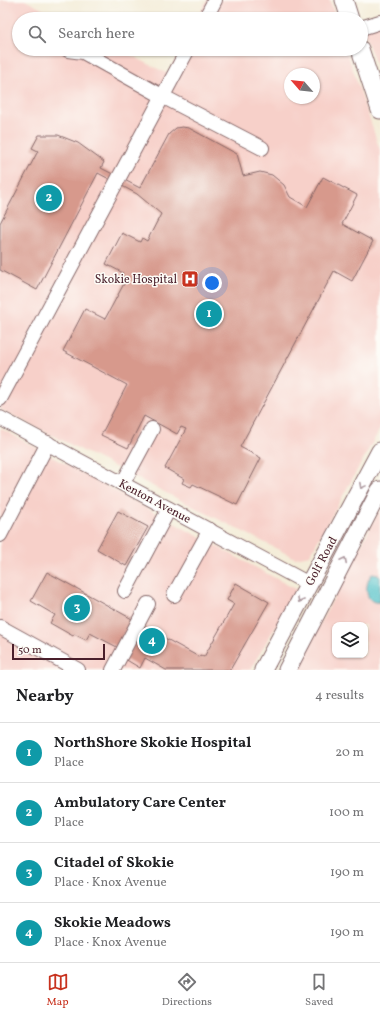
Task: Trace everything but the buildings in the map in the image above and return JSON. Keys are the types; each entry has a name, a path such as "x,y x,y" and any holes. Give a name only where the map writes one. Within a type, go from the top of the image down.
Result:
{"main road":[{"path":"344,0 348,12"},
{"path":"363,56 376,82 380,110"},
{"name":"Golf Road","path":"263,670 380,451"},
{"name":"Golf Road","path":"287,670 312,622 376,511 380,490"}],"street":[{"path":"208,12 215,0"},
{"path":"368,26 380,22"},
{"path":"90,56 162,96 262,148"},
{"path":"0,399 184,56"},
{"name":"Kenton Avenue","path":"0,418 309,584"},
{"path":"123,484 152,428"},
{"path":"0,535 48,443"},
{"path":"125,591 169,508"},
{"path":"174,595 210,530"},
{"path":"113,670 148,604"},
{"path":"0,627 78,670"}],"shaded area":[{"name":"Skokie Hospital","path":"0,0 25,0 48,12 12,12 12,56 133,56 168,74 177,56 348,56 380,150 380,429 310,555 295,558 0,409"},
{"path":"207,0 330,0 334,12 201,12"},
{"path":"380,22 380,76 368,44 368,26"},
{"path":"0,428 297,590 250,670 0,670"},
{"path":"380,509 380,670 296,670"}],"water":[{"path":"372,574 380,577 380,602 375,602 368,597 367,588 369,578"}],"place":[{"name":"Ambulatory Care Center","path":"49,198"},
{"name":"Skokie Hospital","path":"190,279"},
{"name":"NorthShore Skokie Hospital","path":"209,314"},
{"name":"Citadel of Skokie","path":"77,608"},
{"name":"Skokie Meadows","path":"152,641"}]}
